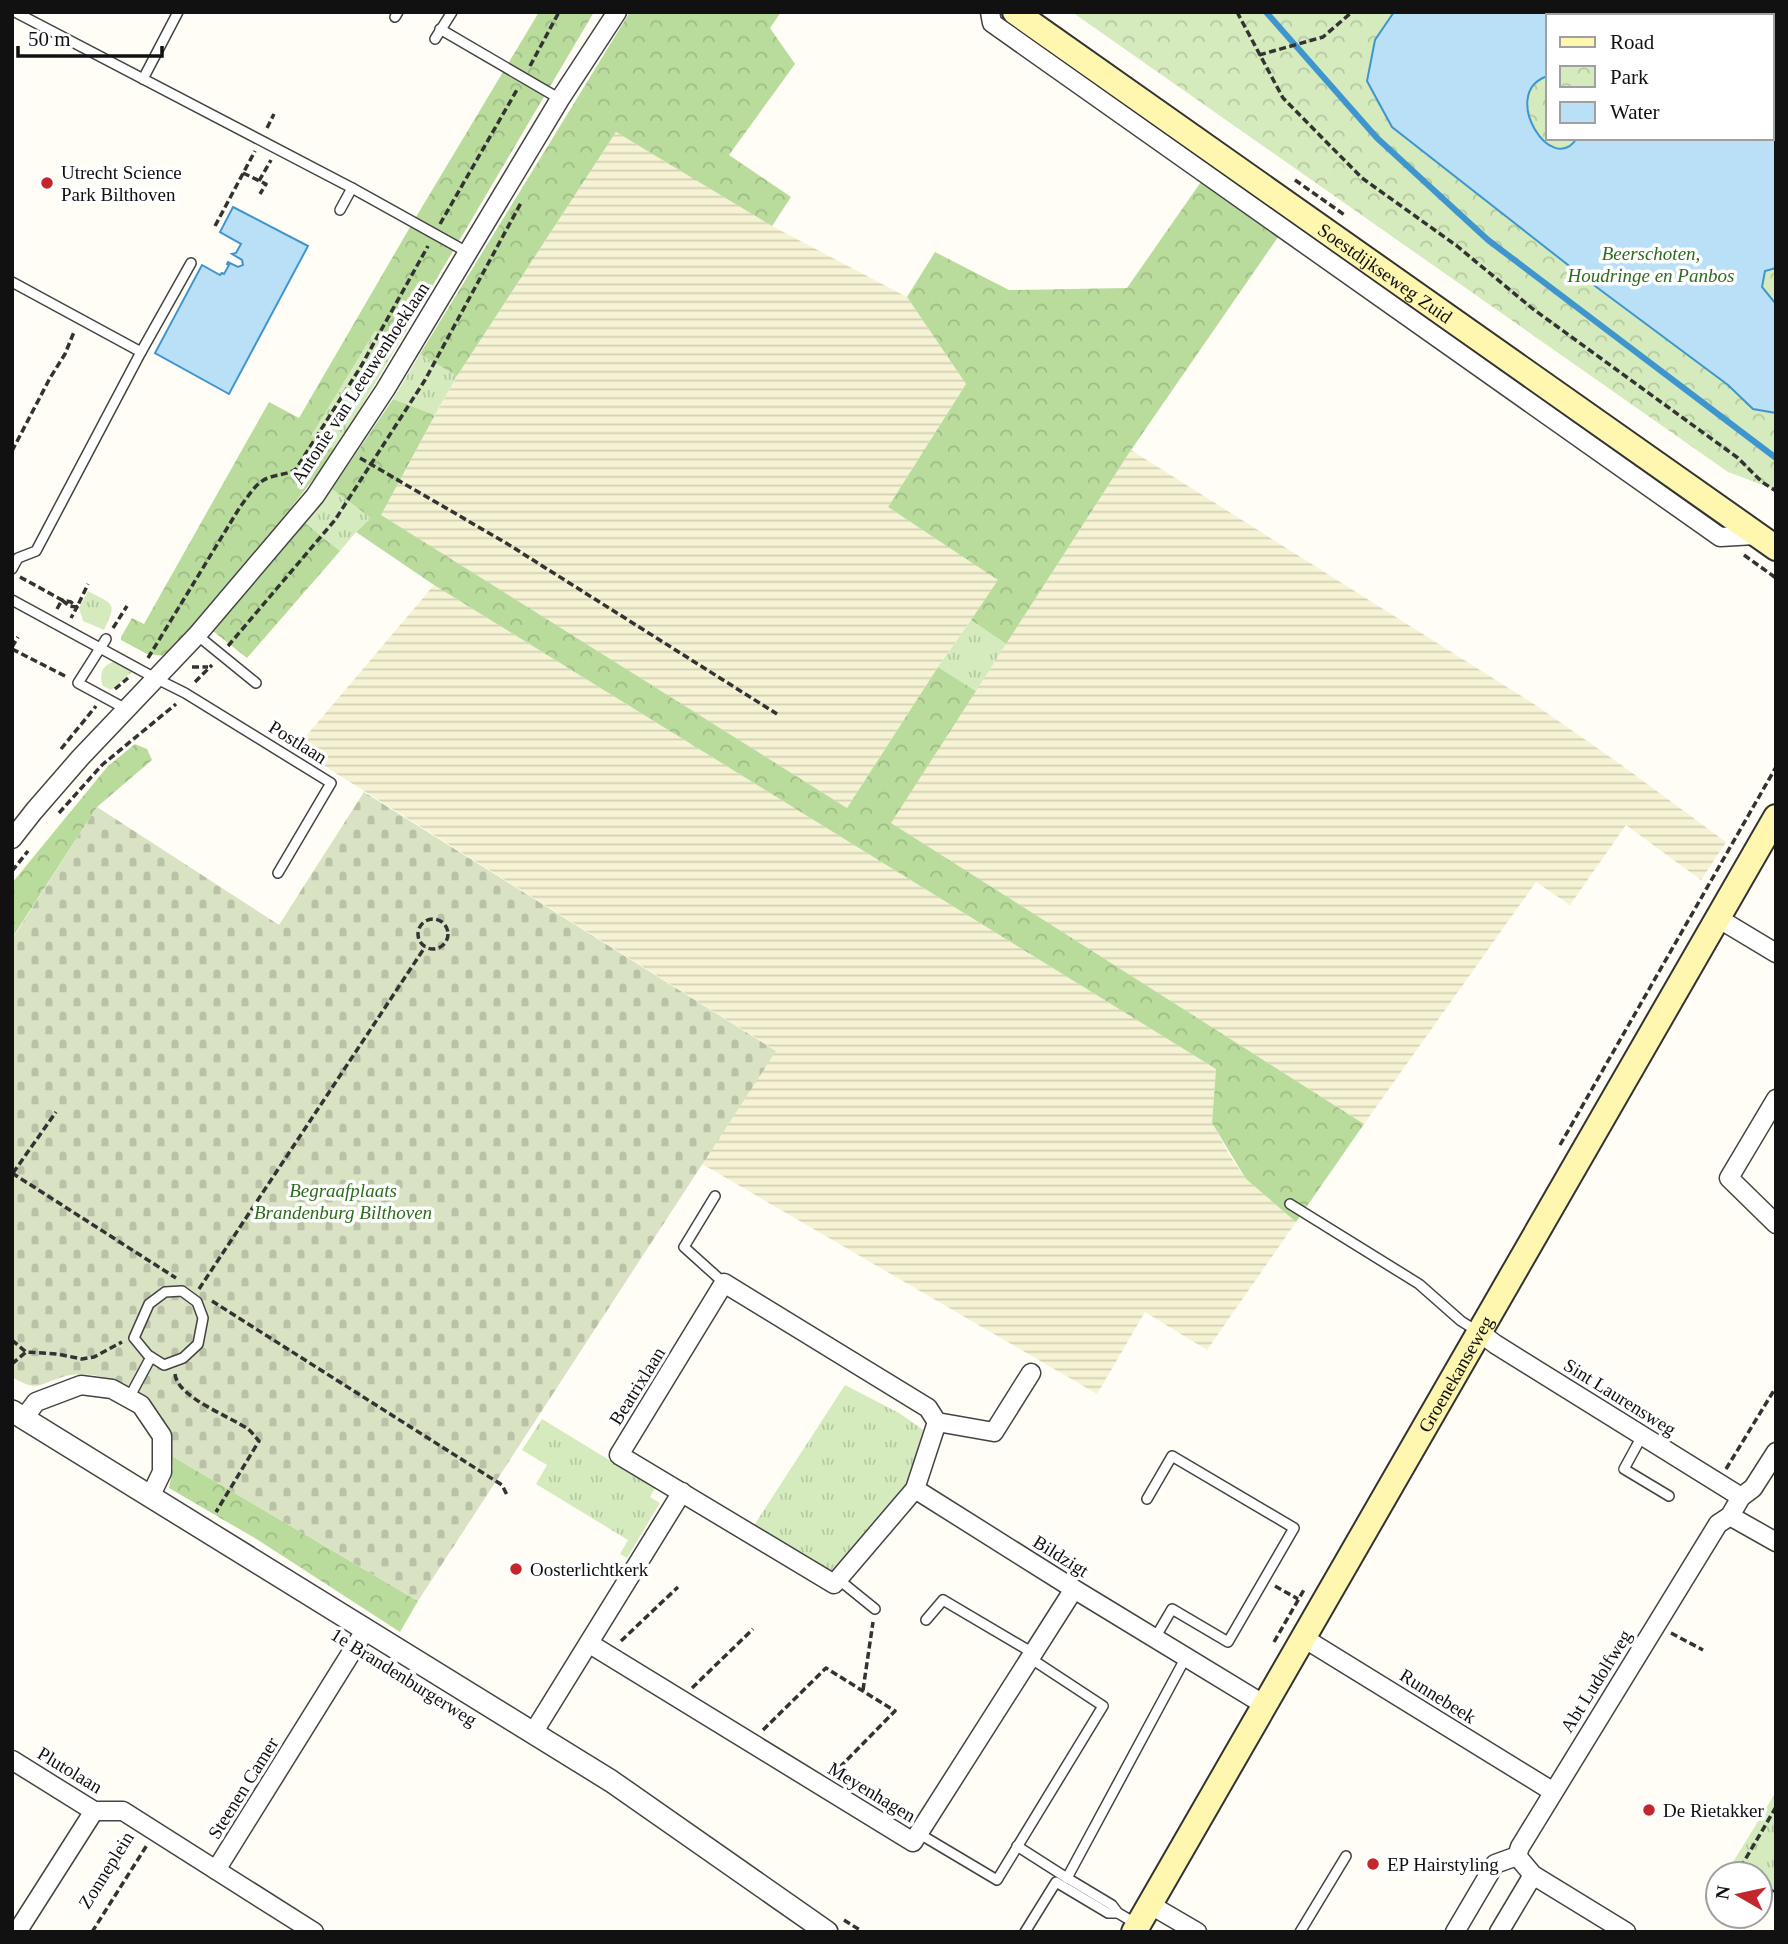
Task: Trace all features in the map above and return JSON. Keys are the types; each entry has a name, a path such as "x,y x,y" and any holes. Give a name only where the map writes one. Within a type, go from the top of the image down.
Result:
{"main road":[{"name":"Soestdijkseweg Zuid","path":"1015,12 1766,541"},
{"name":"Groenekanseweg","path":"1135,1918 1263,1704 1776,817"}],"street":[{"name":"Antonie van Leeuwenhoeklaan","path":"12,839 126,709 197,635 314,496 410,350 467,252 617,12"},
{"name":"Soestdijkseweg Zuid","path":"990,12 992,23 1720,537 1766,541"},
{"path":"1716,917 1774,949"},
{"path":"1776,1099 1729,1178 1776,1224"},
{"path":"724,1283 928,1408 937,1422 995,1432 1031,1373"},
{"name":"Beatrixlaan","path":"724,1283 619,1455 834,1584 838,1579"},
{"name":"Sint Laurensweg","path":"1478,1332 1741,1497"},
{"name":"1e Brandenburgerweg","path":"150,1497 162,1472 162,1436 141,1405 113,1389 81,1385 36,1402 18,1415 150,1497 366,1629 611,1781 827,1932"},
{"path":"838,1579 915,1489 937,1422"},
{"name":"Abt Ludolfweg","path":"1517,1856 1552,1791 1718,1524 1730,1516 1741,1497 1754,1488 1776,1452"},
{"name":"Bildzigt","path":"915,1489 1263,1704"},
{"path":"533,1733 682,1492"},
{"path":"1730,1516 1776,1542"},
{"name":"Meyenhagen","path":"590,1644 913,1842 1074,1589"},
{"name":"Steenen Camer","path":"314,1932 216,1870 366,1629"},
{"name":"Runnebeek","path":"1302,1637 1552,1791"},
{"name":"Plutolaan","path":"12,1760 94,1811 123,1811 216,1870"},
{"path":"17,1932 94,1811"},
{"path":"1455,1932 1495,1864 1517,1856 1533,1875 1626,1932"},
{"path":"1499,1932 1533,1875"},
{"path":"1135,1918 1197,1932"}],"lane":[{"path":"15,12 29,15 467,252"},
{"path":"143,79 178,12"},
{"path":"435,38 452,12"},
{"path":"440,29 478,57 561,99"},
{"path":"340,210 352,188"},
{"path":"12,571 18,558 36,551 191,262"},
{"path":"12,282 141,352"},
{"name":"Postlaan","path":"12,600 185,693 331,783 278,873"},
{"path":"197,635 256,683"},
{"path":"106,639 78,683 126,709"},
{"path":"715,1196 684,1247 724,1283"},
{"path":"1290,1204 1419,1284 1461,1321 1478,1332"},
{"path":"182,1291 194,1294 203,1318 198,1343 183,1358 164,1364 151,1357 134,1338 149,1304 165,1292 182,1291"},
{"path":"129,1398 151,1357"},
{"path":"1642,1436 1624,1469 1669,1496"},
{"path":"1147,1499 1172,1456 1294,1528 1228,1642 1171,1609 1155,1638"},
{"path":"838,1579 875,1609"},
{"path":"918,1833 997,1880 1103,1706 1031,1655 943,1600 926,1620"},
{"path":"1067,1878 1186,1657"},
{"path":"1017,1846 1135,1918"},
{"path":"1300,1932 1346,1856"},
{"path":"1025,1932 1056,1882 1108,1913 1135,1918"}],"path":[{"path":"54,759 97,705 149,657 240,507 255,488 265,478 290,473 296,469 397,304 559,12"},
{"path":"1237,12 1283,98 1362,178 1457,246 1533,309 1738,458 1762,482 1776,491"},
{"path":"1259,55 1323,37 1352,12"},
{"path":"215,226 274,114"},
{"path":"259,181 277,149"},
{"path":"243,173 266,184 260,194"},
{"path":"51,822 102,765 168,712 213,667 221,654 335,520 425,380 522,202"},
{"path":"12,451 65,354 76,327"},
{"path":"346,450 506,542 777,714"},
{"path":"1720,537 1776,578"},
{"path":"12,571 77,607"},
{"path":"71,618 88,584"},
{"path":"106,639 127,606"},
{"path":"18,637 12,648 78,683"},
{"path":"187,667 213,667"},
{"path":"12,871 35,841"},
{"path":"430,919 440,920 447,928 446,942 434,949 425,947 417,933 421,924 430,919"},
{"path":"194,1294 425,947"},
{"path":"56,1112 12,1174 194,1294 502,1485 508,1497"},
{"path":"12,1340 26,1352 82,1359 94,1357 116,1344 134,1338"},
{"path":"12,1364 26,1352"},
{"path":"174,1361 176,1381 185,1392 250,1431 259,1441 216,1512"},
{"path":"1718,1483 1776,1387"},
{"path":"1264,1580 1298,1599"},
{"path":"607,1655 678,1587"},
{"path":"863,1691 875,1609"},
{"path":"1656,1625 1703,1650"},
{"path":"681,1700 753,1629"},
{"path":"750,1742 826,1668 895,1711 822,1786"},
{"path":"1745,1860 1776,1807"},
{"name":"Zonneplein","path":"92,1932 156,1831"}],"shaded area":[{"path":"616,132 772,226 907,297 966,384 888,507 999,580 938,667 847,808 380,515 457,376"},
{"path":"1131,450 1537,706 1726,842 1701,880 1626,825 1570,905 1536,882 1364,1124 890,823"},
{"path":"434,585 1216,1069 1212,1123 1246,1179 1296,1222 1207,1350 1145,1312 1097,1394 702,1164 775,1050 296,748"}],"green space":[{"path":"539,12 594,12 400,341 375,331 311,436 336,450 252,558 167,656 147,654 121,640 132,618 144,624 269,402 299,418"},
{"path":"630,12 781,12 770,28 795,64 729,155 791,197 772,226 616,132 457,376 420,354"},
{"name":"Beerschoten, Houdringe en Panbos","path":"1072,12 1776,12 1776,490 1728,472"},
{"path":"1219,156 1296,211 1131,450 1006,644 971,620 998,580 888,507 966,384 907,297 935,252 1009,290 1127,288"},
{"path":"375,331 400,341 336,450 310,436"},
{"path":"420,354 457,376 435,415 393,399"},
{"path":"393,399 435,415 381,515 847,808 938,667 976,691 891,823 1364,1124 1296,1222 1246,1179 1212,1123 1216,1069 434,585 356,532 371,518 332,489"},
{"path":"332,489 371,518 340,551 304,522"},
{"path":"304,522 340,551 247,658 213,631"},
{"path":"88,591 111,605 111,614 104,630 83,621 79,608"},
{"path":"971,620 1006,644 976,691 938,667"},
{"path":"115,662 132,672 111,690 103,686 101,674 107,665"},
{"path":"135,744 147,749 152,760 97,807 12,938 12,883 108,766"},
{"name":"Begraafplaats Brandenburg Bilthoven","path":"364,792 776,1051 418,1601 172,1456 170,1443 161,1426 135,1393 123,1385 107,1378 79,1374 37,1386 12,1377 12,939 97,807 279,925"},
{"path":"845,1385 899,1413 925,1431 910,1491 836,1577 753,1527"},
{"path":"542,1419 655,1488 650,1497 660,1503 627,1558 620,1554 628,1540 536,1484 547,1465 522,1450"},
{"path":"172,1456 418,1601 400,1632 258,1540 169,1488 173,1468"},
{"path":"1776,1792 1776,1895 1774,1860 1734,1860"}],"water":[{"path":"1394,12 1619,12 1621,14 1546,14 1546,77 1532,86 1528,100 1529,115 1544,141 1555,148 1567,148 1575,140 1774,140 1774,134 1776,135 1776,268 1765,271 1762,287 1776,304 1776,413 1753,409 1728,385 1591,283 1392,127 1367,81 1375,40"},
{"path":"233,207 308,246 229,394 155,353 202,265 220,275 224,274 228,262 238,267 243,265 242,260 232,254 236,253 241,244 220,232"}],"waterway":[{"path":"1266,12 1377,138 1488,240 1776,458"}],"place":[{"name":"Utrecht Science Park Bilthoven","path":"47,183"},
{"name":"Oosterlichtkerk","path":"516,1569"},
{"name":"De Rietakker","path":"1649,1810"},
{"name":"EP Hairstyling","path":"1373,1864"}]}
